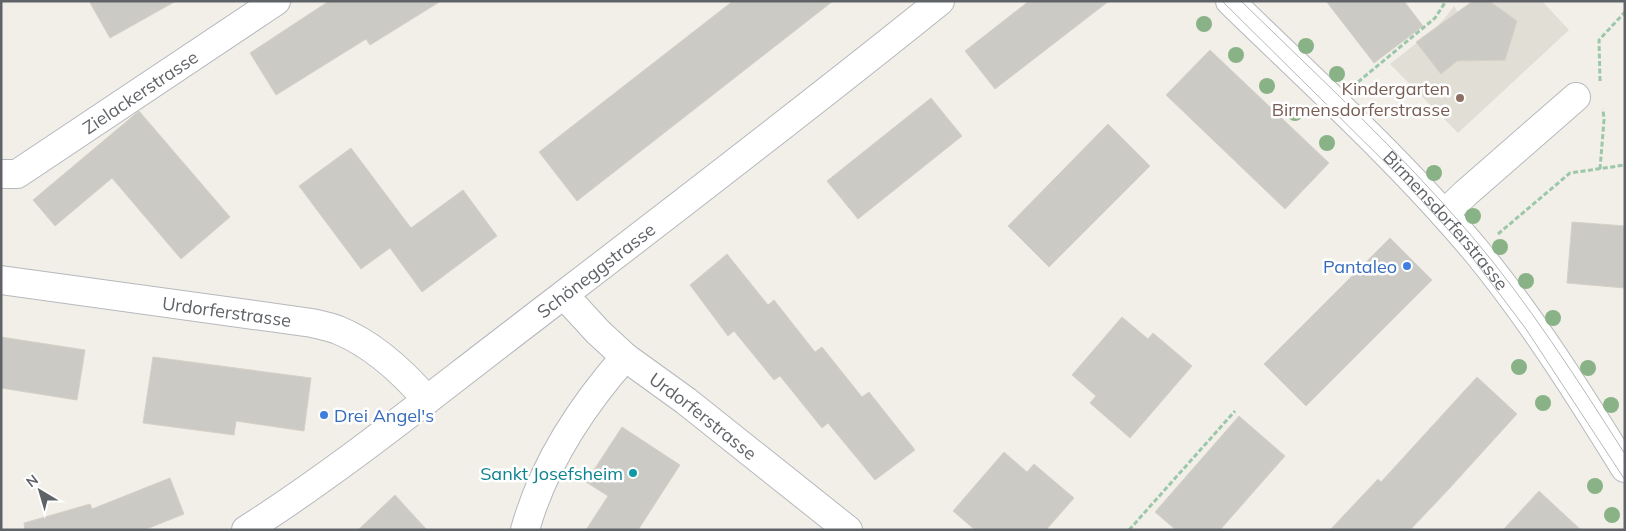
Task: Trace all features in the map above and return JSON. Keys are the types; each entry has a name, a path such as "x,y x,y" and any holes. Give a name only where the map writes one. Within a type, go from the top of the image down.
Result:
{"street":[{"name":"Zielackerstrasse","path":"1,174 17,174 276,1"},
{"name":"Schöneggstrasse","path":"246,530 332,472 427,400 780,128 940,1"},
{"name":"Birmensdorferstrasse","path":"1230,1 1383,150 1444,214 1477,253 1546,346 1625,468"},
{"path":"1444,214 1466,192 1576,97"},
{"name":"Urdorferstrasse","path":"1,280 336,329 358,339 392,365 427,400"},
{"name":"Urdorferstrasse","path":"564,295 598,332 625,356 686,401 848,530"},
{"path":"525,530 532,502 551,460 602,384 625,356"}],"path":[{"path":"1358,82 1435,18 1446,1"},
{"path":"1477,253 1570,173 1625,165"},
{"path":"1129,530 1235,411"}],"shaded area":[{"name":"Kindergarten Birmensdorferstrasse","path":"1473,1 1542,1 1569,30 1458,133 1390,64 1433,30 1454,6 1458,12"}],"building":[{"path":"89,1 176,1 110,38"},
{"path":"329,1 441,1 370,45 366,39 276,95 250,53"},
{"path":"733,1 833,1 577,201 539,152"},
{"path":"1029,1 1109,1 995,89 965,51"},
{"path":"1326,1 1404,1 1423,26 1374,63"},
{"path":"1473,1 1489,1 1517,21 1505,60 1457,61 1441,74 1416,42"},
{"path":"1210,50 1329,163 1285,209 1166,95"},
{"path":"931,98 962,136 858,219 827,181"},
{"path":"139,111 230,217 181,259 112,178 55,226 33,200"},
{"path":"1108,124 1150,166 1049,267 1008,226"},
{"path":"351,148 411,228 463,190 497,236 422,292 390,248 361,269 299,186"},
{"path":"1572,222 1625,226 1625,288 1567,283"},
{"path":"1390,238 1432,280 1306,406 1264,364"},
{"path":"727,254 768,305 774,300 815,352 822,347 862,397 869,392 915,450 875,480 828,423 822,428 780,376 774,380 734,331 728,336 690,285"},
{"path":"1122,317 1148,339 1153,333 1192,366 1130,438 1090,403 1096,396 1072,375"},
{"path":"1,337 85,350 77,400 1,388"},
{"path":"153,357 311,378 304,431 236,421 234,435 143,423"},
{"path":"1477,377 1517,414 1410,530 1330,530 1378,479 1381,482"},
{"path":"1239,416 1285,456 1220,530 1176,530 1155,512"},
{"name":"Sankt Josefsheim","path":"622,427 680,465 638,530 586,530 608,496 586,482"},
{"path":"1004,452 1027,472 1034,464 1074,498 1046,530 975,530 953,511"},
{"path":"170,478 184,514 144,530 25,530 24,523 90,504 92,509"},
{"path":"1539,491 1581,530 1503,530"},
{"path":"395,495 427,530 358,530"}],"tram line":[{"path":"1222,1 1402,179 1465,248 1526,329 1625,480"},
{"path":"1241,1 1387,144 1470,234 1532,314 1625,454"}],"place":[{"name":"Kindergarten Birmensdorferstrasse","path":"1460,98"},
{"name":"Pantaleo","path":"1407,266"},
{"name":"Drei Angel's","path":"324,415"},
{"name":"Sankt Josefsheim","path":"633,473"}]}
